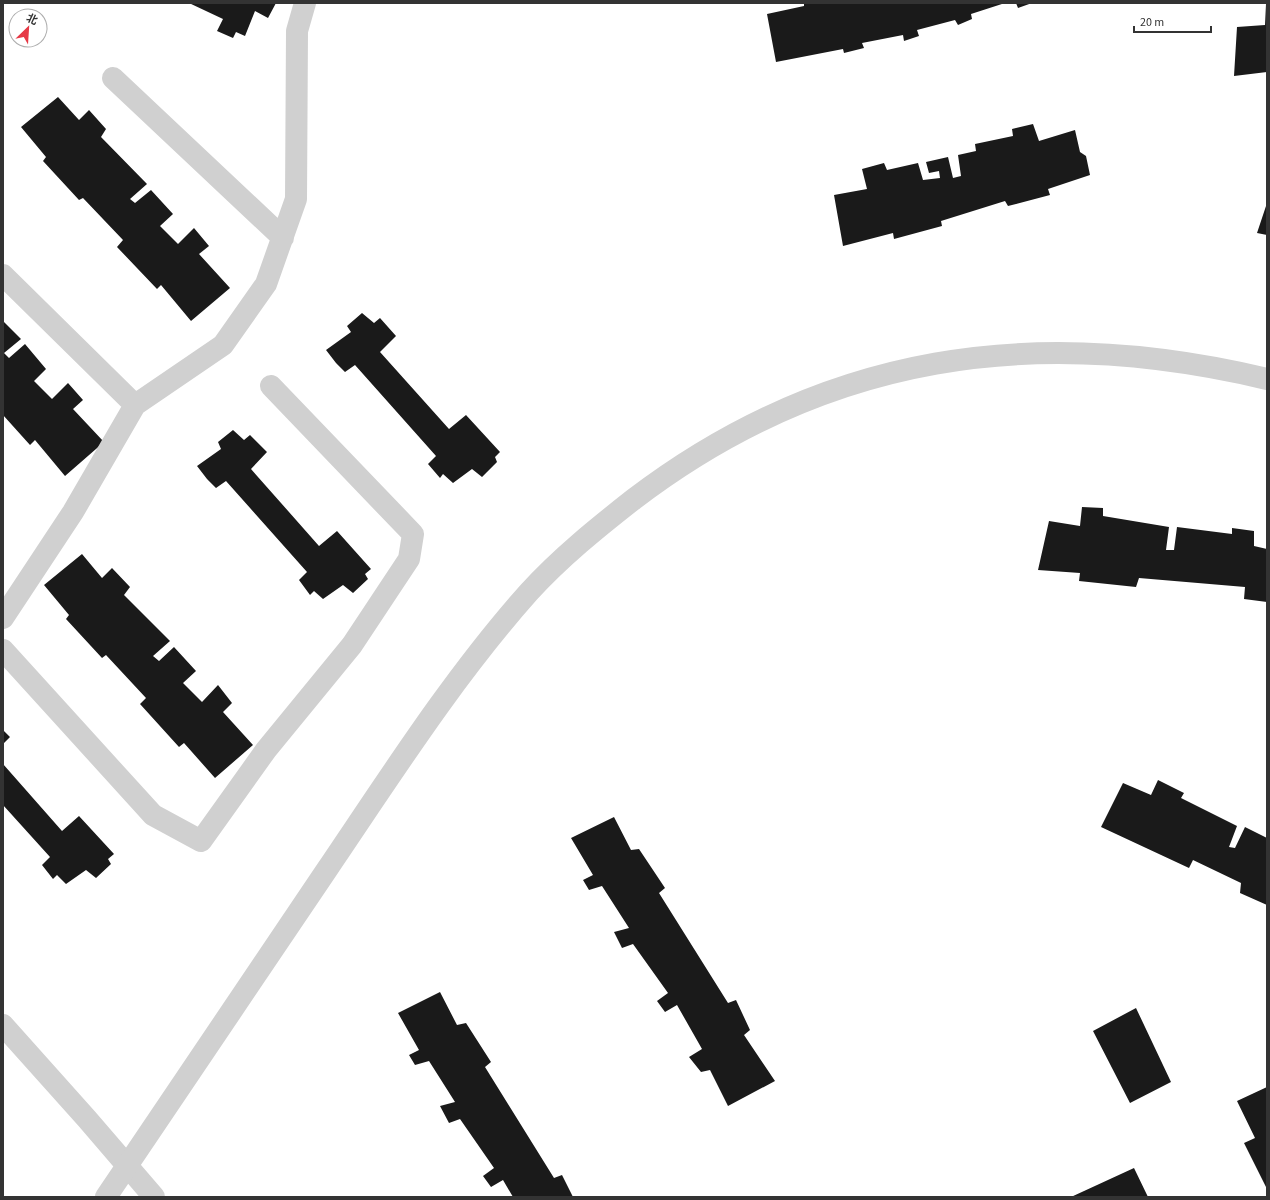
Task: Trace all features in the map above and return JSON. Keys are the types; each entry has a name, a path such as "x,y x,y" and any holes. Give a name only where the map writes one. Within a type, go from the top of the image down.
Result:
{"street":[{"path":"3,618 73,512 135,405 223,345 266,284 296,199 297,31 305,3"},
{"path":"113,78 283,238"},
{"path":"3,275 135,405"},
{"path":"106,1197 363,815 488,642 530,591 566,555 596,528 659,480 715,445 770,416 839,389 879,376 933,363 986,356 1039,352 1091,353 1141,356 1191,363 1267,379"},
{"path":"3,650 153,816 201,841 266,750 352,645 409,558 413,534 271,386"},
{"path":"3,1025 128,1165 154,1197"}],"building":[{"path":"189,3 276,3 268,18 255,11 245,36 236,32 233,38 217,31 223,19"},
{"path":"804,3 1005,3 971,14 972,19 958,25 955,20 917,30 919,36 904,41 903,35 862,43 864,48 844,53 843,49 776,62 767,14 804,6"},
{"path":"1016,3 1032,3 1018,8"},
{"path":"1266,4 1267,72 1234,76 1237,27 1265,25"},
{"path":"58,97 79,120 89,110 106,129 101,137 147,184 130,199 135,203 151,190 173,214 160,226 178,244 194,228 209,246 199,254 230,288 191,321 161,285 157,289 117,247 123,240 83,198 79,200 43,161 46,157 21,127"},
{"path":"1033,124 1039,141 1075,130 1080,152 1086,156 1090,175 1048,189 1050,195 1008,206 1005,201 941,221 942,226 894,239 893,233 843,246 834,195 867,189 862,169 884,163 887,170 918,163 923,180 940,178 939,171 929,173 926,162 948,157 953,178 961,176 958,155 976,151 975,144 1013,136 1012,129"},
{"path":"1267,203 1267,235 1257,233"},
{"path":"362,313 374,323 380,318 396,336 380,352 449,429 466,415 500,452 495,457 497,462 482,477 472,469 453,483 443,474 440,478 428,464 436,456 355,365 345,372 326,350 351,332 347,326"},
{"path":"3,321 21,339 4,353 9,358 25,344 46,369 34,381 52,399 68,383 83,400 73,409 104,442 65,476 35,440 30,445 3,415"},
{"path":"233,430 244,440 250,435 267,452 251,469 319,546 337,531 371,569 365,574 368,579 353,593 343,585 323,599 314,591 310,595 299,580 307,572 226,481 216,488 197,466 221,449 218,442"},
{"path":"1082,507 1103,508 1103,516 1169,527 1166,550 1174,550 1177,527 1232,534 1232,528 1254,531 1254,546 1267,549 1267,602 1244,599 1245,587 1139,578 1136,587 1079,581 1080,573 1038,570 1049,521 1080,526"},
{"path":"82,554 102,578 112,568 130,587 124,595 170,641 153,656 159,661 174,647 196,671 183,683 202,702 218,685 232,703 223,712 253,745 215,778 184,743 179,747 140,704 146,698 106,655 102,658 66,619 69,615 44,585"},
{"path":"3,730 10,737 3,744"},
{"path":"3,764 62,831 79,816 114,854 108,859 111,864 96,878 86,870 66,884 57,875 53,879 42,865 50,857 3,805"},
{"path":"1158,780 1184,793 1181,798 1237,826 1229,847 1235,848 1245,827 1267,838 1267,905 1240,893 1241,883 1193,860 1189,868 1101,827 1123,783 1151,795"},
{"path":"614,817 631,850 639,849 665,888 659,893 728,1003 736,1000 750,1030 744,1035 775,1081 728,1106 710,1070 701,1072 689,1057 702,1049 677,1005 665,1012 657,1001 668,993 633,944 622,948 614,932 629,928 602,886 589,890 583,880 593,875 571,838"},
{"path":"440,992 457,1025 466,1023 491,1062 485,1067 554,1178 562,1175 573,1197 513,1197 503,1180 491,1187 483,1176 494,1168 460,1119 449,1123 440,1106 455,1102 429,1061 415,1065 409,1055 419,1050 398,1013"},
{"path":"1136,1008 1171,1082 1130,1103 1093,1031"},
{"path":"1267,1087 1267,1189 1244,1143 1255,1138 1237,1101"},
{"path":"1134,1168 1148,1197 1071,1197"}]}
